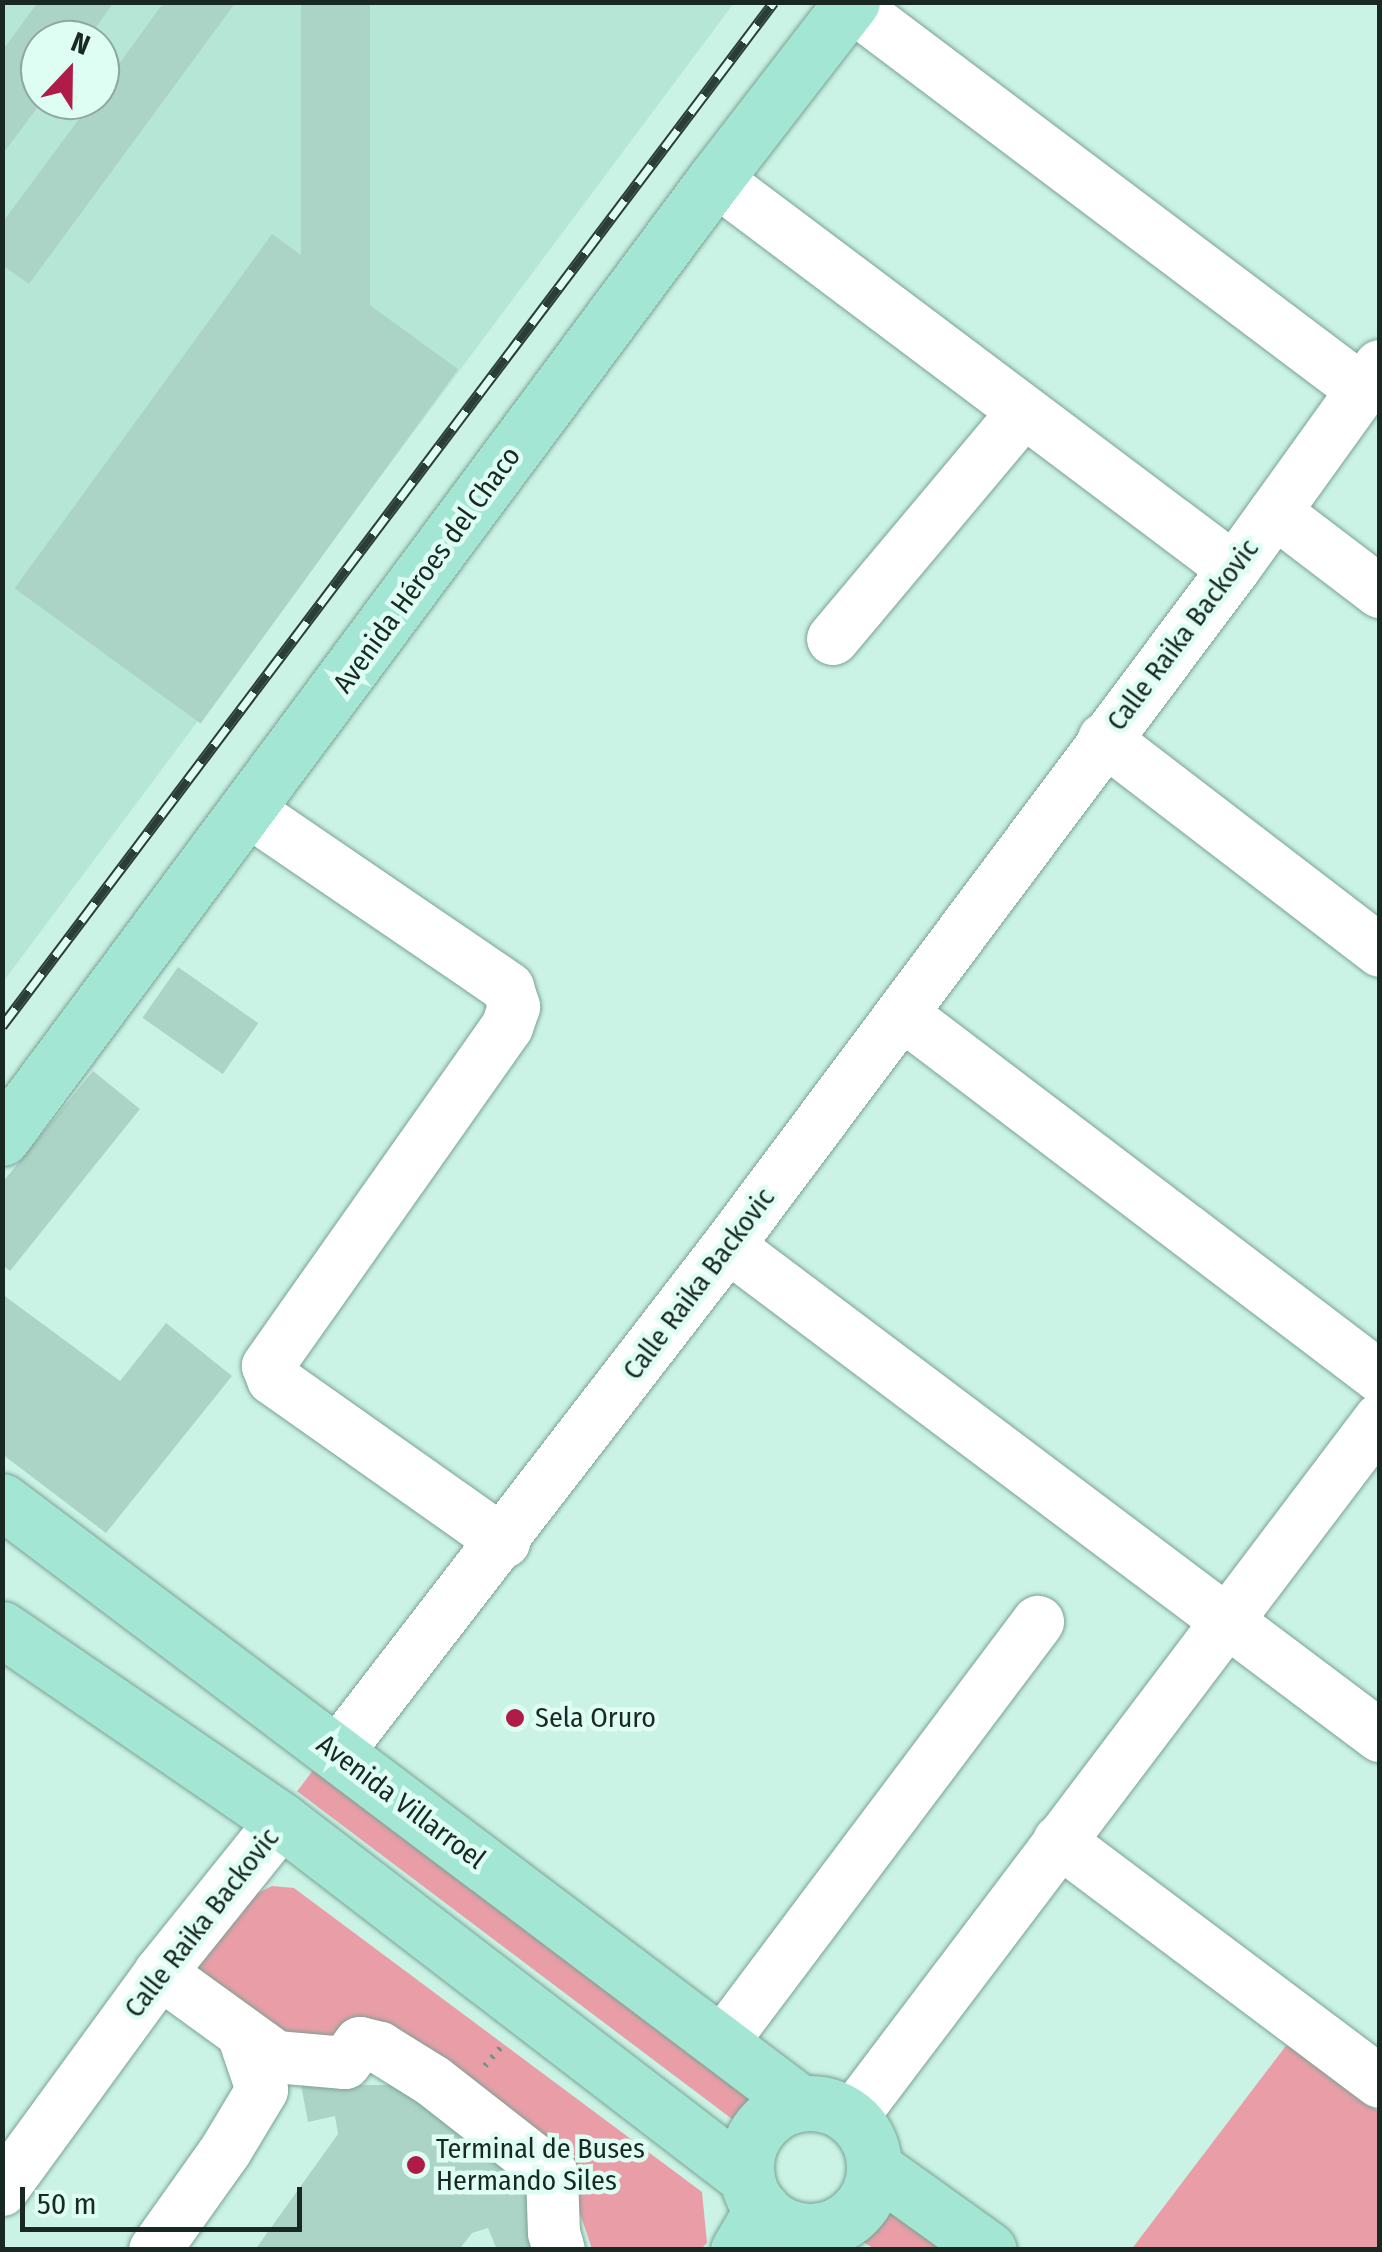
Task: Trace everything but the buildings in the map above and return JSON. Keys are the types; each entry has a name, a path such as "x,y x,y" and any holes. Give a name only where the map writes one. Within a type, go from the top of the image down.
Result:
{"main road":[{"name":"Avenida Héroes del Chaco","path":"2,1138 250,811 715,180 852,4"},
{"name":"Avenida Villarroel","path":"2,1500 800,2103"},
{"path":"2,1542 242,1720 337,1753"},
{"path":"2,1599 206,1747 282,1821"},
{"path":"2,1630 282,1821 806,2219 989,2250"},
{"name":"Calle Raika Backovic","path":"282,1821 337,1753"},
{"path":"800,2103 827,2105 852,2117 866,2134 806,2219 749,2145 769,2117 800,2103"}],"street":[{"path":"852,4 1370,377"},
{"path":"715,180 1234,569"},
{"name":"Calle Raika Backovic","path":"337,1753 504,1542 728,1246 1234,569 1370,377"},
{"path":"833,639 1024,411"},
{"path":"1275,512 1380,592"},
{"path":"1104,740 1380,950"},
{"path":"250,811 508,988 514,1006 507,1027 271,1356 268,1366 273,1378 504,1542"},
{"path":"902,1014 1380,1377"},
{"path":"728,1246 1380,1736"},
{"path":"852,2117 1224,1619 1380,1418"},
{"path":"721,2044 1038,1622"},
{"name":"Calle Raika Backovic","path":"2,2190 160,1973 282,1821"},
{"path":"1059,1841 1380,2082"},
{"path":"160,1973 276,2057 344,2063 360,2043 380,2048 433,2080 552,2174 554,2233 560,2250"},
{"path":"156,2250 226,2150 262,2090 243,2034"}],"shaded area":[{"path":"3,3 734,3 3,982"},
{"path":"320,1761 759,2092 736,2122 297,1791"},
{"path":"272,1886 294,1888 702,2192 707,2243 701,2249 592,2249 581,2216 552,2174 421,2094 284,2032 196,1968 256,1894"},
{"path":"1288,2043 1379,2112 1379,2249 1131,2250"},
{"path":"895,2196 968,2249 874,2249 862,2241"}],"railway":[{"path":"2,1026 774,2"}],"place":[{"name":"Sela Oruro","path":"515,1718"},
{"name":"Terminal de Buses Hermando Siles","path":"416,2165"}]}
